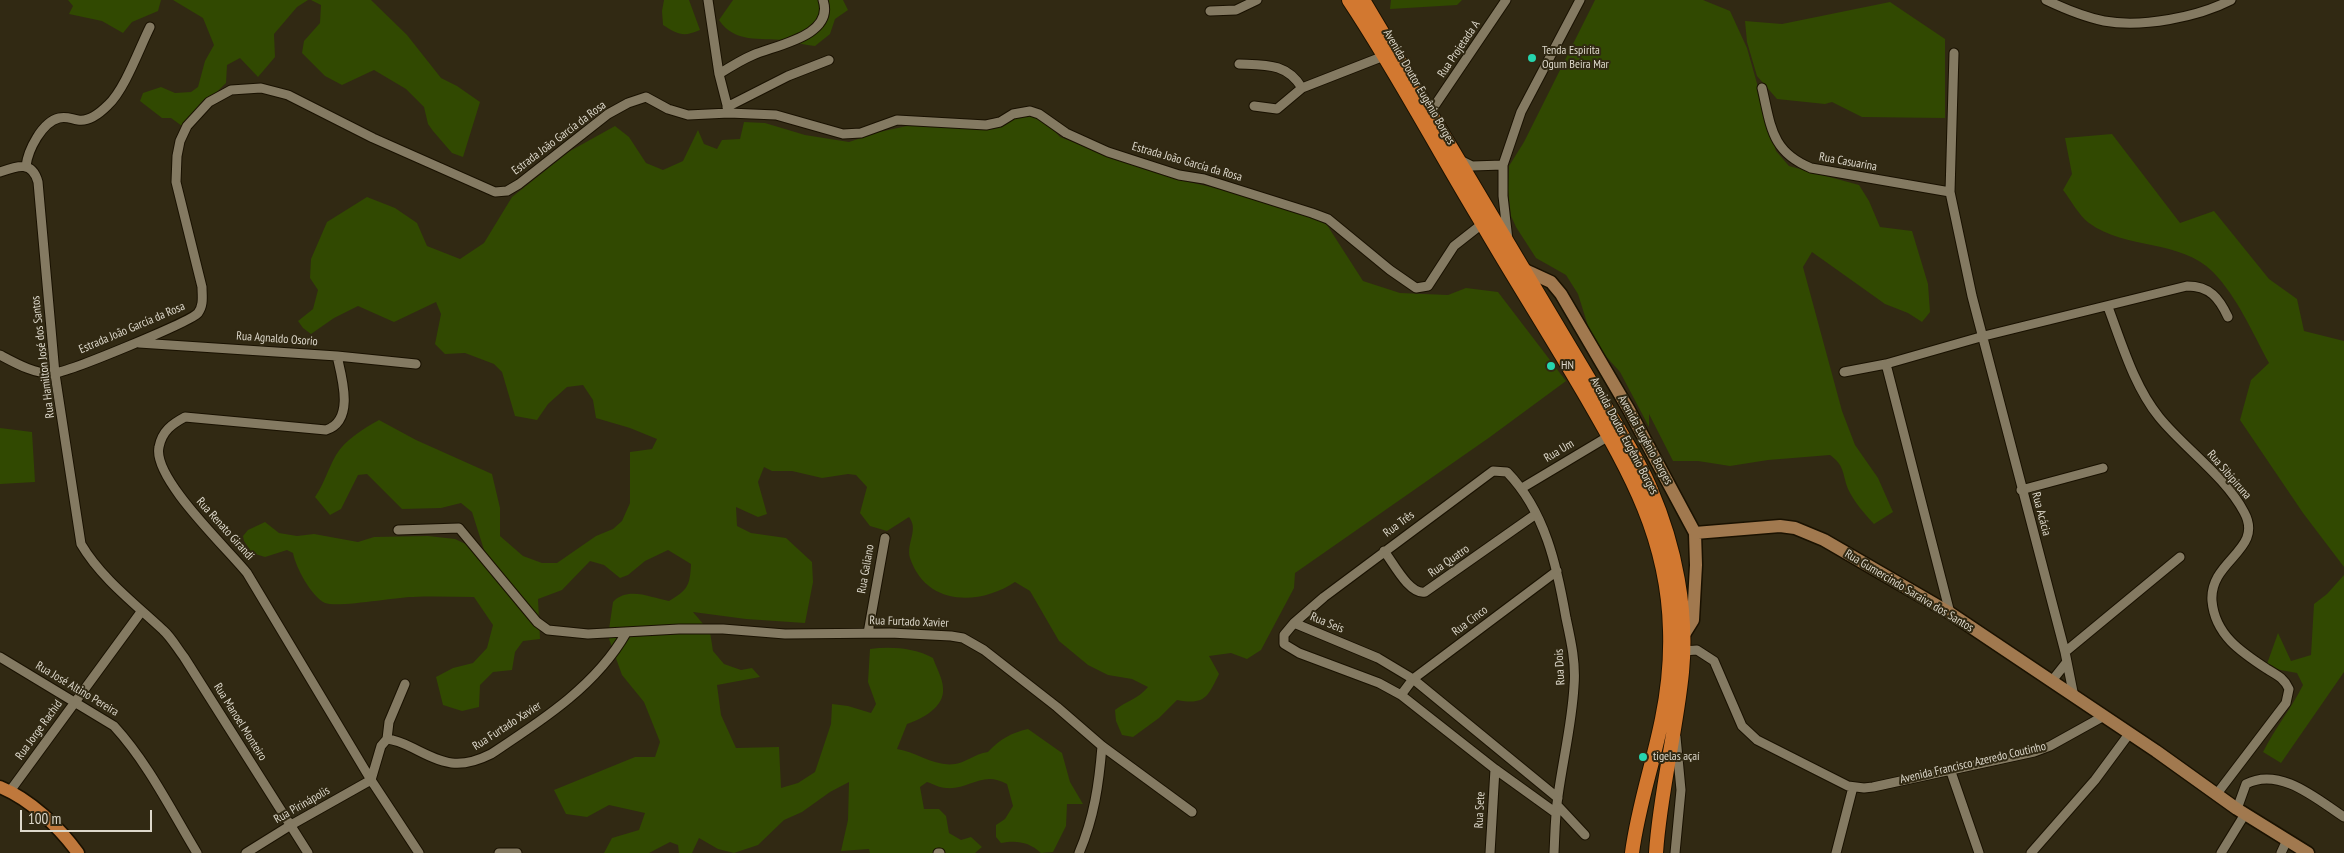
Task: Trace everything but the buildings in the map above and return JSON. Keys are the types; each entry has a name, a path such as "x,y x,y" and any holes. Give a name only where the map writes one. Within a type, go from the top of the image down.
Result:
{"highway":[{"name":"Avenida Doutor Eugênio Borges","path":"1349,0 1609,436 1644,503 1659,555 1669,611 1670,640 1666,699 1642,798 1632,853"},
{"name":"Avenida Doutor Eugênio Borges","path":"1363,0 1526,270 1651,488 1672,555 1680,593 1683,636 1683,651 1674,725 1659,818 1656,853"},
{"path":"1635,836 1637,853"}],"main road":[{"name":"Avenida Eugênio Borges","path":"1526,270 1551,282 1561,294 1629,410 1695,533 1696,565 1693,620 1683,636"},
{"name":"Rua Gumercindo Saraiva dos Santos","path":"1695,533 1761,526 1795,528 1824,540 1950,613 2074,698 2104,716"},
{"path":"2104,716 2216,795 2308,853"},
{"path":"5,789 43,815 70,842 78,853"}],"street":[{"path":"708,0 719,74 728,110 788,76 829,60"},
{"path":"719,74 742,60 803,36 818,27 823,19 823,0"},
{"path":"1210,11 1236,10 1257,0"},
{"name":"Rua Projetada A","path":"1431,111 1506,0"},
{"path":"1509,244 1503,196 1503,165 1521,112 1580,0"},
{"path":"2046,0 2091,18 2113,22 2130,22 2194,14 2231,0"},
{"path":"0,172 16,166 26,166 30,149 51,122 67,117 79,120 87,119 108,105 118,95 150,28"},
{"path":"1954,53 1950,192 1966,272 1984,336"},
{"path":"1254,106 1277,109 1302,88 1384,56"},
{"path":"1239,64 1266,65 1282,69 1292,74 1302,88"},
{"name":"Estrada João García da Rosa","path":"55,374 190,320 202,307 202,287 176,182 177,156 180,141 187,126 209,102 231,90 261,88 288,95 373,138 487,189 501,192 519,184 608,114 628,103 646,97 668,109 688,115 728,110 776,115 843,134 861,132 897,120 986,125 1000,122 1013,114 1030,111 1039,114 1066,133 1108,152 1179,175 1204,179 1267,198 1328,219 1390,270 1416,288 1428,286 1454,246 1482,224"},
{"name":"Rua Casuarina","path":"1762,88 1778,145 1787,156 1798,163 1811,168 1950,192"},
{"path":"1458,160 1472,166 1503,165"},
{"name":"Rua Hamilton José dos Santos","path":"26,166 36,174 38,182 55,374 81,544 95,564 141,612"},
{"path":"1844,372 1886,364 1984,336 2108,307 2186,286 2207,289 2218,298 2228,317"},
{"name":"Rua Sibipiruna","path":"2108,307 2135,375 2149,402 2159,417 2225,487 2238,503 2248,522 2249,534 2246,542 2214,581 2212,601 2219,625 2225,636 2240,652 2281,677 2289,689 2286,702 2216,795"},
{"name":"Rua Acácia","path":"1984,336 2021,490 2065,652 2074,698"},
{"name":"Rua Agnaldo Osorio","path":"136,343 337,356 416,364"},
{"path":"0,355 29,368 55,374"},
{"name":"Rua Renato Girandi","path":"337,356 343,394 343,414 339,423 333,428 317,430 185,417 171,424 163,434 158,449 161,462 172,485 192,512 247,573 371,780 419,853"},
{"path":"1886,364 1950,613"},
{"name":"Rua Um","path":"1522,488 1609,436"},
{"path":"2021,490 2103,468"},
{"name":"Rua Três","path":"1294,623 1384,550 1493,471 1507,472 1522,488"},
{"name":"Rua Dois","path":"1522,488 1536,514 1557,571 1573,655 1574,684 1557,805 1554,853"},
{"name":"Rua Quatro","path":"1384,550 1409,586 1415,590 1425,592 1536,514"},
{"name":"Rua Furtado Xavier","path":"398,530 459,528 521,604 537,622 548,630 588,634 714,629 785,634 868,633 951,636 975,644 1057,707 1102,746 1192,812"},
{"name":"Rua Galiano","path":"868,633 884,538"},
{"path":"2065,652 2180,556"},
{"name":"Rua Cinco","path":"1400,694 1413,679 1557,571"},
{"name":"Rua Jorge Rachid","path":"5,789 75,703 141,612"},
{"name":"Rua Manoel Monteiro","path":"141,612 164,631 184,657 308,853"},
{"name":"Rua Seis","path":"1557,805 1495,769 1400,694 1387,687 1288,648 1284,644 1284,635 1294,623 1378,658 1413,679 1557,805 1586,835"},
{"name":"Rua Furtado Xavier","path":"387,739 404,744 434,759 450,764 462,765 477,761 521,734 566,700 597,672 616,650 626,632"},
{"name":"Avenida Francisco Azeredo Coutinho","path":"1683,651 1697,650 1714,661 1742,726 1757,740 1853,787 1873,787 2042,749 2104,716"},
{"name":"Rua José Altino Pereira","path":"0,657 114,726 128,741 197,853"},
{"path":"2051,682 2066,663"},
{"path":"371,780 381,746 387,739 389,722 405,684"},
{"path":"1674,725 1681,790 1675,853"},
{"path":"2031,853 2088,788 2130,734"},
{"path":"1079,853 1089,830 1094,807 1102,746"},
{"name":"Rua Sete","path":"1490,853 1495,769"},
{"path":"1950,769 1979,853"},
{"path":"2221,853 2241,811 2246,784 2261,779 2297,786 2344,818"},
{"name":"Rua Pirinápolis","path":"246,853 371,780"},
{"path":"1836,853 1853,787"},
{"path":"2281,853 2288,840"},
{"path":"499,853 517,853"}],"green space":[{"path":"68,0 161,0 158,11 132,22 123,33 102,21 69,14 73,6"},
{"path":"173,0 308,0 297,7 274,34 275,57 258,77 240,58 227,65 226,83 182,126 171,118 162,118 140,101 143,93 161,87 175,93 191,92 198,87 205,61 214,45 203,18"},
{"path":"311,0 371,0 407,35 441,78 457,86 480,102 463,157 452,153 433,131 428,124 424,107 406,89 374,70 342,85 325,76 302,53 304,41 320,23 321,5"},
{"path":"664,0 689,0 700,30 690,34 681,34 663,25 662,11"},
{"path":"733,0 843,0 848,10 835,19 830,34 815,46 784,40 748,38 732,33 719,20"},
{"path":"1391,0 1462,0 1457,5 1390,9"},
{"path":"1595,0 1703,0 1730,11 1747,48 1776,151 1789,166 1859,185 1869,201 1880,227 1912,231 1928,284 1930,312 1922,322 1908,313 1885,304 1812,252 1803,267 1842,411 1855,445 1878,478 1893,512 1874,524 1853,499 1841,466 1830,455 1768,460 1730,466 1698,461 1673,461 1649,414 1649,427 1620,372 1593,342 1578,294 1566,275 1536,258 1516,227 1511,216 1508,190 1509,166 1524,142"},
{"path":"1890,2 1945,39 1945,118 1862,117 1832,102 1825,104 1777,99 1757,76 1747,42 1745,21 1782,24"},
{"path":"1022,113 1044,120 1060,137 1137,166 1180,180 1251,196 1315,218 1327,225 1363,281 1400,293 1448,295 1466,288 1498,292 1566,381 1490,437 1295,573 1294,588 1261,650 1247,659 1231,653 1209,656 1219,674 1208,694 1204,698 1194,701 1177,700 1159,718 1133,737 1122,735 1116,721 1115,710 1148,687 1132,679 1108,675 1088,665 1059,641 1030,591 1015,582 1001,590 970,598 955,597 941,593 928,585 918,574 910,558 909,552 913,527 909,517 887,531 870,526 860,513 867,487 856,475 848,474 822,478 792,471 772,471 764,467 758,482 767,514 758,517 736,507 737,526 751,533 786,538 812,562 813,582 805,623 746,619 693,612 710,632 713,651 724,664 741,670 752,668 760,677 717,685 721,715 736,748 779,747 781,788 798,783 815,772 831,724 832,704 848,706 871,713 876,704 868,682 870,649 894,648 919,652 933,658 942,681 943,695 931,711 907,724 897,749 940,763 955,764 988,752 1006,737 1028,729 1062,753 1070,782 1083,804 1067,804 1066,826 1053,852 1041,853 1032,846 1023,843 1001,843 996,837 996,825 1005,819 1013,806 1007,784 990,779 954,788 941,787 927,782 920,787 924,809 939,809 946,816 949,833 961,840 971,837 982,847 975,853 870,853 869,849 841,851 848,820 849,782 830,792 802,812 784,820 758,845 734,853 718,849 699,838 692,853 679,853 678,845 670,842 649,853 604,853 612,838 639,830 645,813 609,805 587,817 566,814 554,790 635,757 655,757 660,742 644,702 622,675 608,636 613,602 619,597 633,594 669,601 680,594 687,586 691,564 668,550 645,561 628,575 620,578 604,565 590,561 562,590 538,599 540,639 523,641 515,652 512,670 493,672 480,685 479,707 462,711 443,705 436,677 453,668 473,663 487,648 493,625 474,597 413,597 342,604 325,603 305,581 293,553 287,550 265,557 252,553 244,541 243,536 248,530 265,522 279,533 297,536 314,534 358,542 374,537 428,536 455,539 485,553 472,512 461,503 441,508 402,509 367,474 358,475 341,509 330,515 315,497 333,460 344,444 379,420 416,440 492,474 500,508 500,536 523,556 542,563 557,563 596,536 613,529 622,521 630,503 630,452 652,449 657,439 630,428 596,418 593,400 583,385 567,387 548,404 537,420 515,416 502,372 494,364 465,353 445,354 435,344 441,314 436,302 394,322 358,306 334,318 311,334 303,328 298,321 313,309 318,290 310,278 311,259 327,222 367,197 395,208 417,223 427,246 460,259 484,243 512,197 570,151 615,126 629,137 646,163 663,170 683,161 698,130 704,144 717,149 722,140 740,139 744,122 765,123 805,135 849,142 879,132 921,123 965,128 1005,124"},
{"path":"2112,134 2180,223 2214,211 2269,279 2297,299 2304,331 2344,341 2344,567 2303,513 2240,420 2251,380 2269,363 2244,316 2222,282 2200,262 2185,254 2104,232 2085,220 2063,190 2072,174 2065,138"},
{"path":"0,428 32,432 35,482 0,484"},
{"path":"2344,575 2344,672 2281,763 2263,752 2303,685 2297,673 2275,669 2267,664 2278,633 2291,661 2311,655 2314,604 2327,594"}],"place":[{"name":"Tenda Espirita Ogum Beira Mar","path":"1532,58"},
{"name":"HN","path":"1551,366"},
{"name":"tigelas açaí","path":"1643,757"}]}
